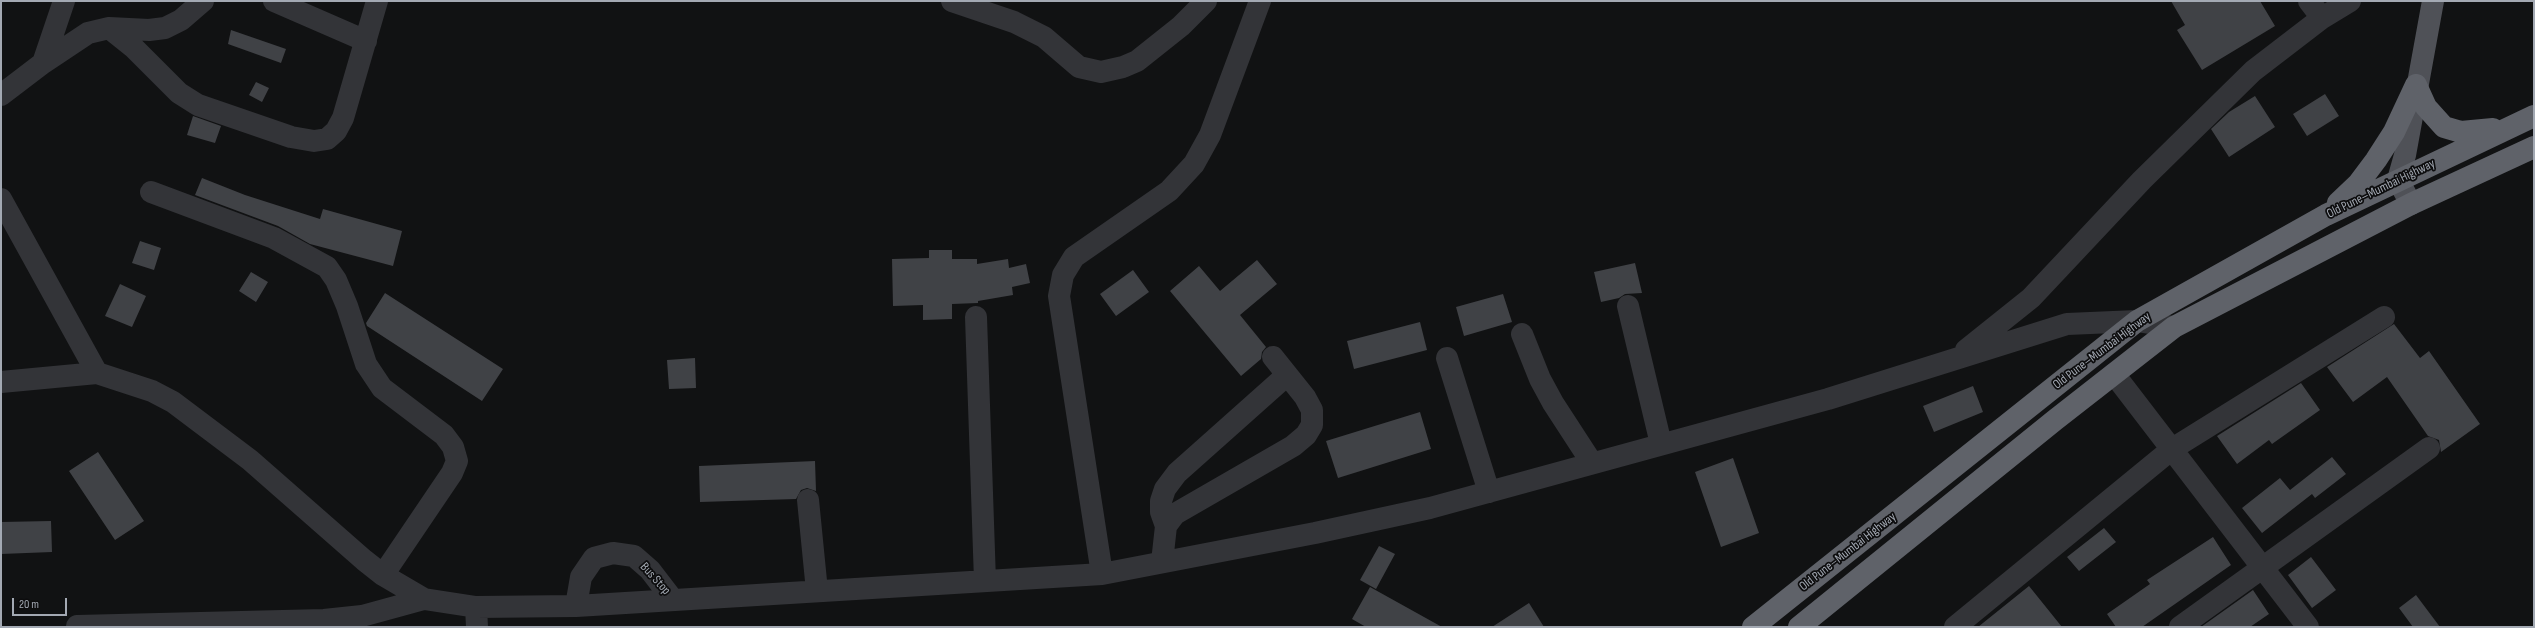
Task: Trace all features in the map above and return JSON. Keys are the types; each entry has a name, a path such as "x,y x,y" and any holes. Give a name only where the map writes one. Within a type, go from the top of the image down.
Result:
{"highway":[{"path":"2416,85 2429,112 2444,127 2461,132 2508,127"},
{"path":"2326,215 2358,184 2376,160 2394,132 2416,85"},
{"name":"Old Pune–Mumbai Highway","path":"1753,627 2137,321 2326,215 2508,127 2534,116"},
{"name":"Old Pune–Mumbai Highway","path":"1799,627 2174,327 2411,204 2534,147"}],"main road":[{"path":"2411,204 2398,180 2405,155 2416,85 2433,1"}],"street":[{"path":"43,63 64,1"},
{"path":"1,95 43,63 88,33 110,28 149,30 165,28 180,20 203,1"},
{"path":"110,28 134,48 179,93 198,105 291,137 314,141 327,139 336,131 343,118 377,1"},
{"path":"952,1 1014,22 1044,38 1080,67 1101,72 1137,61 1181,26 1206,1"},
{"path":"1102,574 1059,296 1063,274 1074,257 1169,191 1194,164 1210,135 1260,1"},
{"path":"1956,358 2031,298 2142,180 2316,9 2350,1"},
{"path":"281,2 366,41"},
{"path":"151,192 274,238 327,267 336,280 342,293 366,364 382,388 444,436 453,447 457,461 452,473 383,575"},
{"path":"1,199 97,373"},
{"path":"1628,306 1661,444"},
{"path":"1956,627 2172,449 2384,316"},
{"path":"976,317 985,581"},
{"path":"1,382 97,373 152,391 173,402 250,460 383,575 424,599 477,617 576,606 1102,574 1315,533 1430,508 1828,399 2067,324 2137,321 2174,327"},
{"path":"1522,334 1550,397 1592,463"},
{"path":"1166,526 1175,514 1293,446 1306,435 1312,424 1312,410 1288,375 1273,357"},
{"path":"1447,358 1489,492"},
{"path":"2114,374 2308,627"},
{"path":"1162,562 1166,526 1161,512 1161,501 1165,489 1177,473 1288,375"},
{"path":"2180,627 2429,448"},
{"path":"808,500 817,591"},
{"name":"Bus Stop","path":"576,606 581,577 594,558 613,553 634,556 650,570 673,600"},
{"path":"76,626 324,620 362,616 424,599"}],"building":[{"path":"2171,1 2260,1 2275,26 2202,70 2177,30 2185,25"},
{"path":"231,30 286,49 281,63 228,44"},
{"path":"256,82 269,88 262,102 249,95"},
{"path":"2325,94 2339,116 2307,136 2293,114"},
{"path":"2255,96 2275,127 2229,157 2211,129 2229,112"},
{"path":"193,116 221,126 215,143 187,135"},
{"path":"202,178 245,195 320,219 323,209 402,231 393,266 310,244 278,226 195,195"},
{"path":"140,241 161,248 154,270 132,263"},
{"path":"929,250 952,250 952,259 977,259 977,264 1008,259 1009,268 1026,264 1030,283 1012,287 1013,295 978,301 978,303 952,304 952,319 923,320 923,305 893,306 892,259 929,258"},
{"path":"1257,260 1277,284 1240,315 1266,347 1262,352 1261,359 1241,376 1170,291 1199,266 1220,291"},
{"path":"1635,263 1642,293 1625,294 1619,298 1601,302 1594,272"},
{"path":"1133,270 1149,292 1116,316 1100,294"},
{"path":"251,272 268,282 256,302 239,291"},
{"path":"120,284 146,296 132,327 105,316"},
{"path":"385,293 503,369 482,401 367,326 366,323"},
{"path":"1503,294 1512,322 1464,336 1456,307"},
{"path":"1420,322 1427,350 1354,369 1347,341"},
{"path":"2394,324 2420,358 2429,351 2480,424 2441,452 2439,440 2428,436 2387,377 2353,402 2327,367"},
{"path":"695,358 696,388 669,389 667,360"},
{"path":"2301,383 2320,410 2272,444 2269,440 2237,464 2217,436"},
{"path":"1973,386 1983,412 1934,432 1923,406"},
{"path":"1420,412 1431,449 1338,478 1326,441"},
{"path":"98,452 144,521 115,540 69,471"},
{"path":"2332,457 2346,474 2315,498 2312,494 2262,533 2242,508 2280,478 2290,490"},
{"path":"1733,458 1759,533 1721,547 1695,472"},
{"path":"815,461 816,491 807,488 801,490 796,499 700,502 699,466"},
{"path":"51,521 52,552 1,554 1,522"},
{"path":"2104,528 2116,542 2079,571 2067,557"},
{"path":"2213,537 2231,565 2142,627 2116,627 2107,614 2150,584 2147,580"},
{"path":"1379,546 1395,554 1376,589 1360,580"},
{"path":"2311,557 2336,590 2312,608 2288,575"},
{"path":"2029,586 2062,627 1978,627"},
{"path":"1370,587 1442,627 1366,627 1352,619"},
{"path":"2253,590 2269,614 2250,627 2201,627"},
{"path":"2416,595 2440,627 2413,627 2399,608"},
{"path":"1529,603 1544,627 1492,627"}]}
